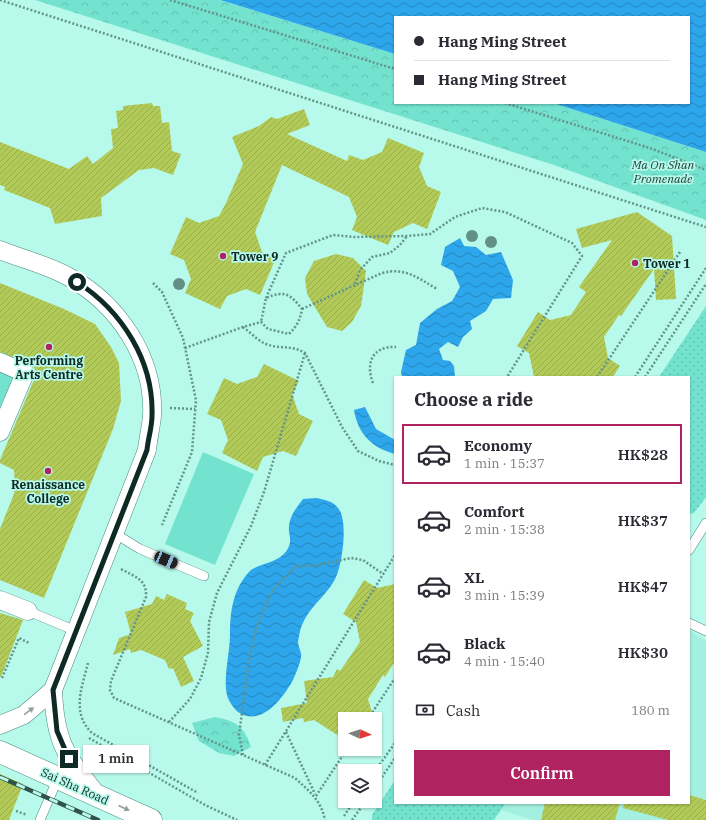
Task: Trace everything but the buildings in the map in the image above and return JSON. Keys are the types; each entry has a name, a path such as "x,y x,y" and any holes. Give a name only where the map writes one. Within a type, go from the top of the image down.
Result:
{"main road":[{"name":"Sai Sha Road","path":"0,752 151,820"}],"street":[{"path":"0,250 68,276 96,295 121,319 138,348 149,381 152,416 147,450 53,690 55,722 60,741 74,766 98,796"},
{"path":"0,362 25,373 0,432"},
{"path":"0,600 28,611"},
{"path":"0,725 24,715 53,690"}],"lane":[{"path":"690,548 706,523"},
{"path":"114,533 140,549 204,576"},
{"path":"28,611 76,631"},
{"path":"690,623 706,631"},
{"path":"40,820 58,778"}],"path":[{"path":"0,0 706,227"},
{"path":"170,0 394,69"},
{"path":"508,104 650,148 706,170"},
{"path":"262,322 266,298 286,253 303,245 333,235 354,237 430,234 455,217 482,208 505,212 572,243 582,256 508,376"},
{"path":"355,285 360,270 372,257 390,253 400,245 406,236"},
{"path":"598,376 680,252"},
{"path":"636,376 706,268"},
{"path":"302,309 382,273 394,270 406,273 437,289"},
{"path":"153,283 162,292 183,338 196,400 192,452 162,525"},
{"path":"646,376 706,284"},
{"path":"262,322 268,329 289,334 296,327 301,318 302,309 291,296 278,293 266,298"},
{"path":"185,348 243,327 262,322"},
{"path":"243,327 264,344 278,347 295,347 305,352 342,427 358,450 379,461 394,465"},
{"path":"374,383 370,375 373,358 379,349 386,346 396,347"},
{"path":"169,722 190,699 201,678 208,653 209,622 217,593 251,526 264,492 305,352"},
{"path":"163,408 195,409"},
{"path":"265,765 394,557"},
{"path":"243,755 239,735 249,660 257,625 273,590 296,566 314,566 351,558 363,560 383,574"},
{"path":"121,570 142,581 146,588 146,596 111,681 110,690 114,698 294,778 316,796"},
{"path":"2,678 19,638 29,643"},
{"path":"88,663 79,700 80,712 87,728 92,733 198,793"},
{"path":"373,712 394,680"},
{"path":"286,732 322,809 325,820"},
{"path":"89,738 206,805 237,820"},
{"path":"380,764 394,744"},
{"path":"316,796 343,756"},
{"path":"382,777 394,759"},
{"path":"344,816 349,808"},
{"path":"352,820 361,808"}],"shaded area":[{"path":"690,631 706,641 706,820 532,820 501,810 505,804 690,804"}],"green space":[{"name":"Ma On Shan Promenade","path":"35,0 219,0 394,54 394,104 556,104 706,152 706,220 554,165"},
{"path":"706,306 706,497 694,513 690,514 690,376 660,376"},
{"path":"0,368 19,376 0,415"},
{"path":"203,452 254,474 215,565 165,544"},
{"path":"215,717 228,720 242,729 251,747 234,756 219,753 199,741 192,723"},
{"path":"394,782 394,804 505,804 494,820 372,820 372,815 377,808 382,808 382,800"}],"water":[{"path":"220,0 706,0 706,152 556,104 690,104 690,16 394,16 394,54"},
{"path":"460,238 464,246 476,247 486,255 501,252 513,280 511,298 493,299 486,311 470,321 472,329 463,337 458,347 448,342 439,349 443,360 450,361 454,366 455,376 402,376 401,372 406,350 416,345 420,323 437,309 452,301 460,287 453,271 441,265 445,247"},
{"path":"365,407 376,429 394,439 394,454 379,448 367,439 359,426 354,410"},
{"path":"317,498 334,504 341,514 344,533 340,566 334,581 309,613 302,625 298,642 301,653 300,660 289,687 277,702 263,714 247,716 238,712 233,707 228,697 226,688 231,617 236,593 249,572 258,566 276,560 286,552 290,543 289,526 294,511 303,499"}],"railway":[{"path":"0,777 98,820"}],"place":[{"name":"Tower 9","path":"223,256"},
{"name":"Tower 1","path":"635,263"},
{"name":"Performing Arts Centre","path":"49,347"},
{"name":"Renaissance College","path":"48,471"}],"route":[{"path":"69,759 57,731 53,690 147,450 152,416 149,381 138,348 121,319 96,295 77,282"}]}
